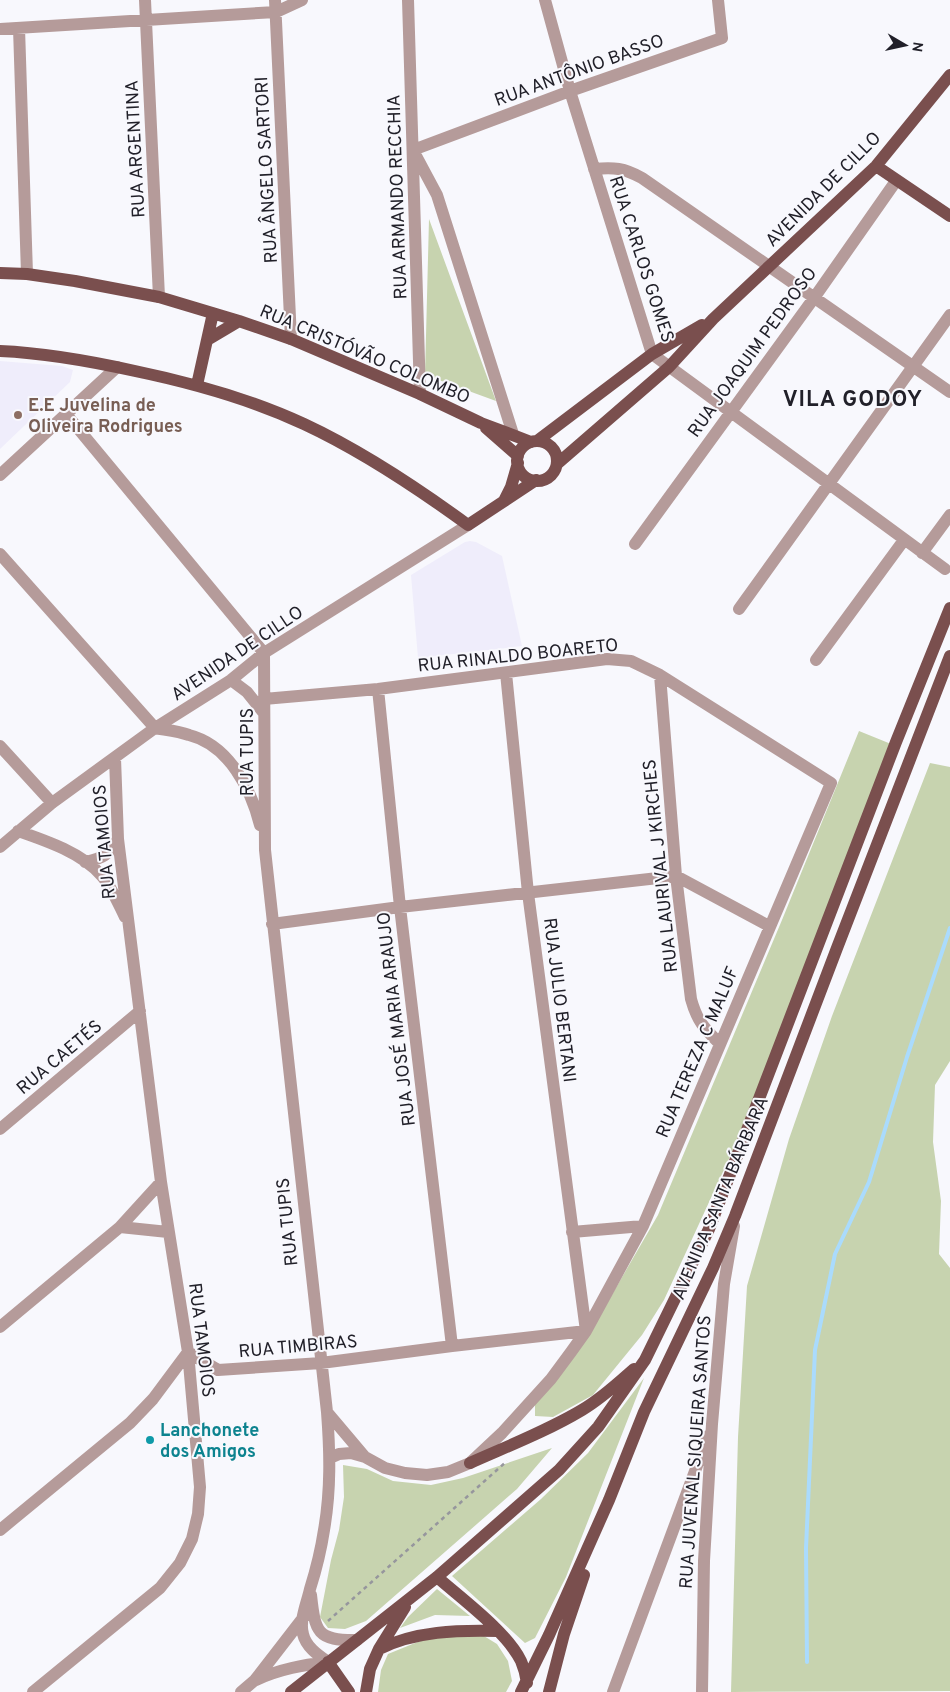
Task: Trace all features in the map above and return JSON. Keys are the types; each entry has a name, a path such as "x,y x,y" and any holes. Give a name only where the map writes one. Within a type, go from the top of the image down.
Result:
{"main road":[{"name":"AVENIDA DE CILLO","path":"557,464 669,367 713,319 876,166 950,75"},
{"path":"876,166 950,216"},
{"name":"RUA CRISTÓVÃO COLOMBO","path":"0,273 27,274 75,281 159,297 239,321 291,339 420,394 480,423 534,441"},
{"path":"197,385 213,313"},
{"name":"AVENIDA DE CILLO","path":"534,441 652,354 713,319"},
{"path":"207,340 239,321"},
{"path":"0,351 63,356 117,367 197,385 250,402 312,428 354,450 421,490 468,525"},
{"name":"RUA CRISTÓVÃO COLOMBO","path":"480,423 518,460"},
{"path":"504,502 518,460 525,445 534,441 550,445 554,450 557,464 547,478 536,480 524,475 518,460"},
{"name":"AVENIDA DE CILLO","path":"468,525 536,480"},
{"name":"AVENIDA SANTA BÁRBARA","path":"291,1692 437,1577 565,1464 611,1410 645,1360 710,1229 896,742 950,608"},
{"name":"AVENIDA SANTA BÁRBARA","path":"525,1688 609,1500 644,1412 713,1268 735,1216 950,656"},
{"path":"470,1463 540,1432 583,1410 645,1360"},
{"path":"549,1692 552,1674 564,1634 609,1500"},
{"name":"AVENIDA SANTA BÁRBARA","path":"437,1577 498,1631 514,1649 522,1662 525,1688"},
{"path":"366,1692 370,1669 379,1649 414,1595"},
{"path":"379,1649 398,1640 422,1635 454,1631 498,1631"},
{"path":"328,1662 350,1692"}],"street":[{"name":"RUA ARGENTINA","path":"145,0 159,297"},
{"path":"0,29 146,21 276,6 302,0"},
{"name":"RUA ARMANDO RECCHIA","path":"408,0 420,394"},
{"name":"RUA CARLOS GOMES","path":"545,0 570,91 652,354 945,569"},
{"name":"RUA ANTÔNIO BASSO","path":"413,150 570,91 722,38 718,0"},
{"name":"RUA ÂNGELO SARTORI","path":"276,6 291,339"},
{"path":"19,28 27,274"},
{"path":"413,150 437,195 513,434"},
{"path":"594,168 613,167 628,170 642,178 950,392"},
{"name":"RUA JOAQUIM PEDROSO","path":"634,544 814,298 896,181"},
{"path":"739,609 950,315"},
{"path":"0,475 117,367"},
{"path":"66,414 264,653"},
{"path":"922,553 950,515"},
{"name":"AVENIDA DE CILLO","path":"0,847 52,804 155,728 231,680 264,653 468,525"},
{"path":"816,660 904,540"},
{"path":"0,554 155,728"},
{"name":"RUA TUPIS","path":"264,653 265,850 327,1412 330,1458 329,1494 324,1531 303,1618 303,1634 307,1643 328,1662"},
{"name":"RUA RINALDO BOARETO","path":"264,699 378,689 607,659 631,661 660,675 831,783"},
{"name":"RUA JULIO BERTANI","path":"506,673 528,893 586,1331"},
{"name":"RUA LAURIVAL J KIRCHES","path":"660,675 676,876 691,999 696,1015 720,1044"},
{"path":"231,680 247,692 263,712"},
{"name":"RUA JOSÉ MARIA ARAUJO","path":"378,689 400,907 452,1346"},
{"name":"RUA TUPIS","path":"155,728 191,735 210,745 227,759 242,780 256,810 265,850"},
{"path":"0,746 52,804"},
{"name":"RUA TAMOIOS","path":"33,1692 160,1588 180,1563 192,1539 198,1514 200,1487 188,1352 161,1182 118,839 115,758"},
{"path":"242,780 249,783 264,782"},
{"name":"RUA TEREZA C MALUF","path":"470,1463 502,1433 551,1379 586,1331 643,1226 831,783"},
{"name":"RUA TAMOIOS","path":"18,831 58,846 85,862 103,877 129,923"},
{"path":"85,862 100,859 109,853 118,839"},
{"path":"272,924 400,907 676,876 769,926"},
{"name":"RUA CAETÉS","path":"0,1128 140,1011"},
{"path":"0,1327 120,1227 161,1182"},
{"name":"RUA JUVENAL SIQUEIRA SANTOS","path":"702,1692 704,1560 712,1424 724,1284 735,1216"},
{"path":"572,1232 643,1226"},
{"path":"120,1227 168,1232"},
{"name":"RUA TIMBIRAS","path":"188,1352 218,1370 321,1363 586,1331"},
{"path":"0,1530 130,1423 153,1399 188,1352"},
{"path":"327,1412 365,1457"},
{"path":"613,1692 712,1424"},
{"path":"330,1458 339,1454 350,1453 365,1457 385,1468 405,1473 427,1475 448,1472 470,1463"},
{"name":"RUA TUPIS","path":"311,1589 315,1622 318,1630"},
{"name":"RUA TUPIS","path":"241,1692 255,1680 303,1618"},
{"path":"318,1630 326,1636 336,1639 357,1640"},
{"name":"RUA TUPIS","path":"255,1680 289,1667 328,1662"}],"path":[{"path":"318,1630 510,1459"}],"shaded area":[{"name":"E.E Juvelina de Oliveira Rodrigues","path":"0,361 62,366 73,370 70,382 0,449"},
{"path":"465,542 476,542 502,556 522,646 418,658 411,575"}],"green space":[{"path":"429,219 496,401 425,375"},
{"path":"859,731 896,746 739,1137 664,1300 642,1335 593,1395 553,1417 535,1416 535,1399 588,1336 658,1215"},
{"path":"930,763 950,767 950,1061 935,1085 933,1142 941,1201 939,1254 950,1268 950,1691 731,1692 738,1437 747,1286 789,1139 832,1016"},
{"path":"644,1378 566,1577 535,1638 525,1643 452,1576 541,1499 588,1453"},
{"path":"552,1448 517,1489 366,1621 345,1629 328,1628 320,1617 339,1530 344,1497 343,1465 367,1469 393,1481 431,1485 463,1478"},
{"path":"437,1589 470,1616 435,1615 400,1628 408,1617"},
{"path":"479,1633 497,1644 508,1661 512,1681 506,1692 378,1692 381,1670 388,1654 439,1635"}],"waterway":[{"path":"807,1662 806,1548 815,1350 835,1254 869,1182 907,1057 950,928"}],"place":[{"name":"E.E Juvelina de Oliveira Rodrigues","path":"18,415"},
{"name":"Lanchonete dos Amigos","path":"150,1440"}],"district":[{"name":"VILA GODOY","path":"853,398"}]}
